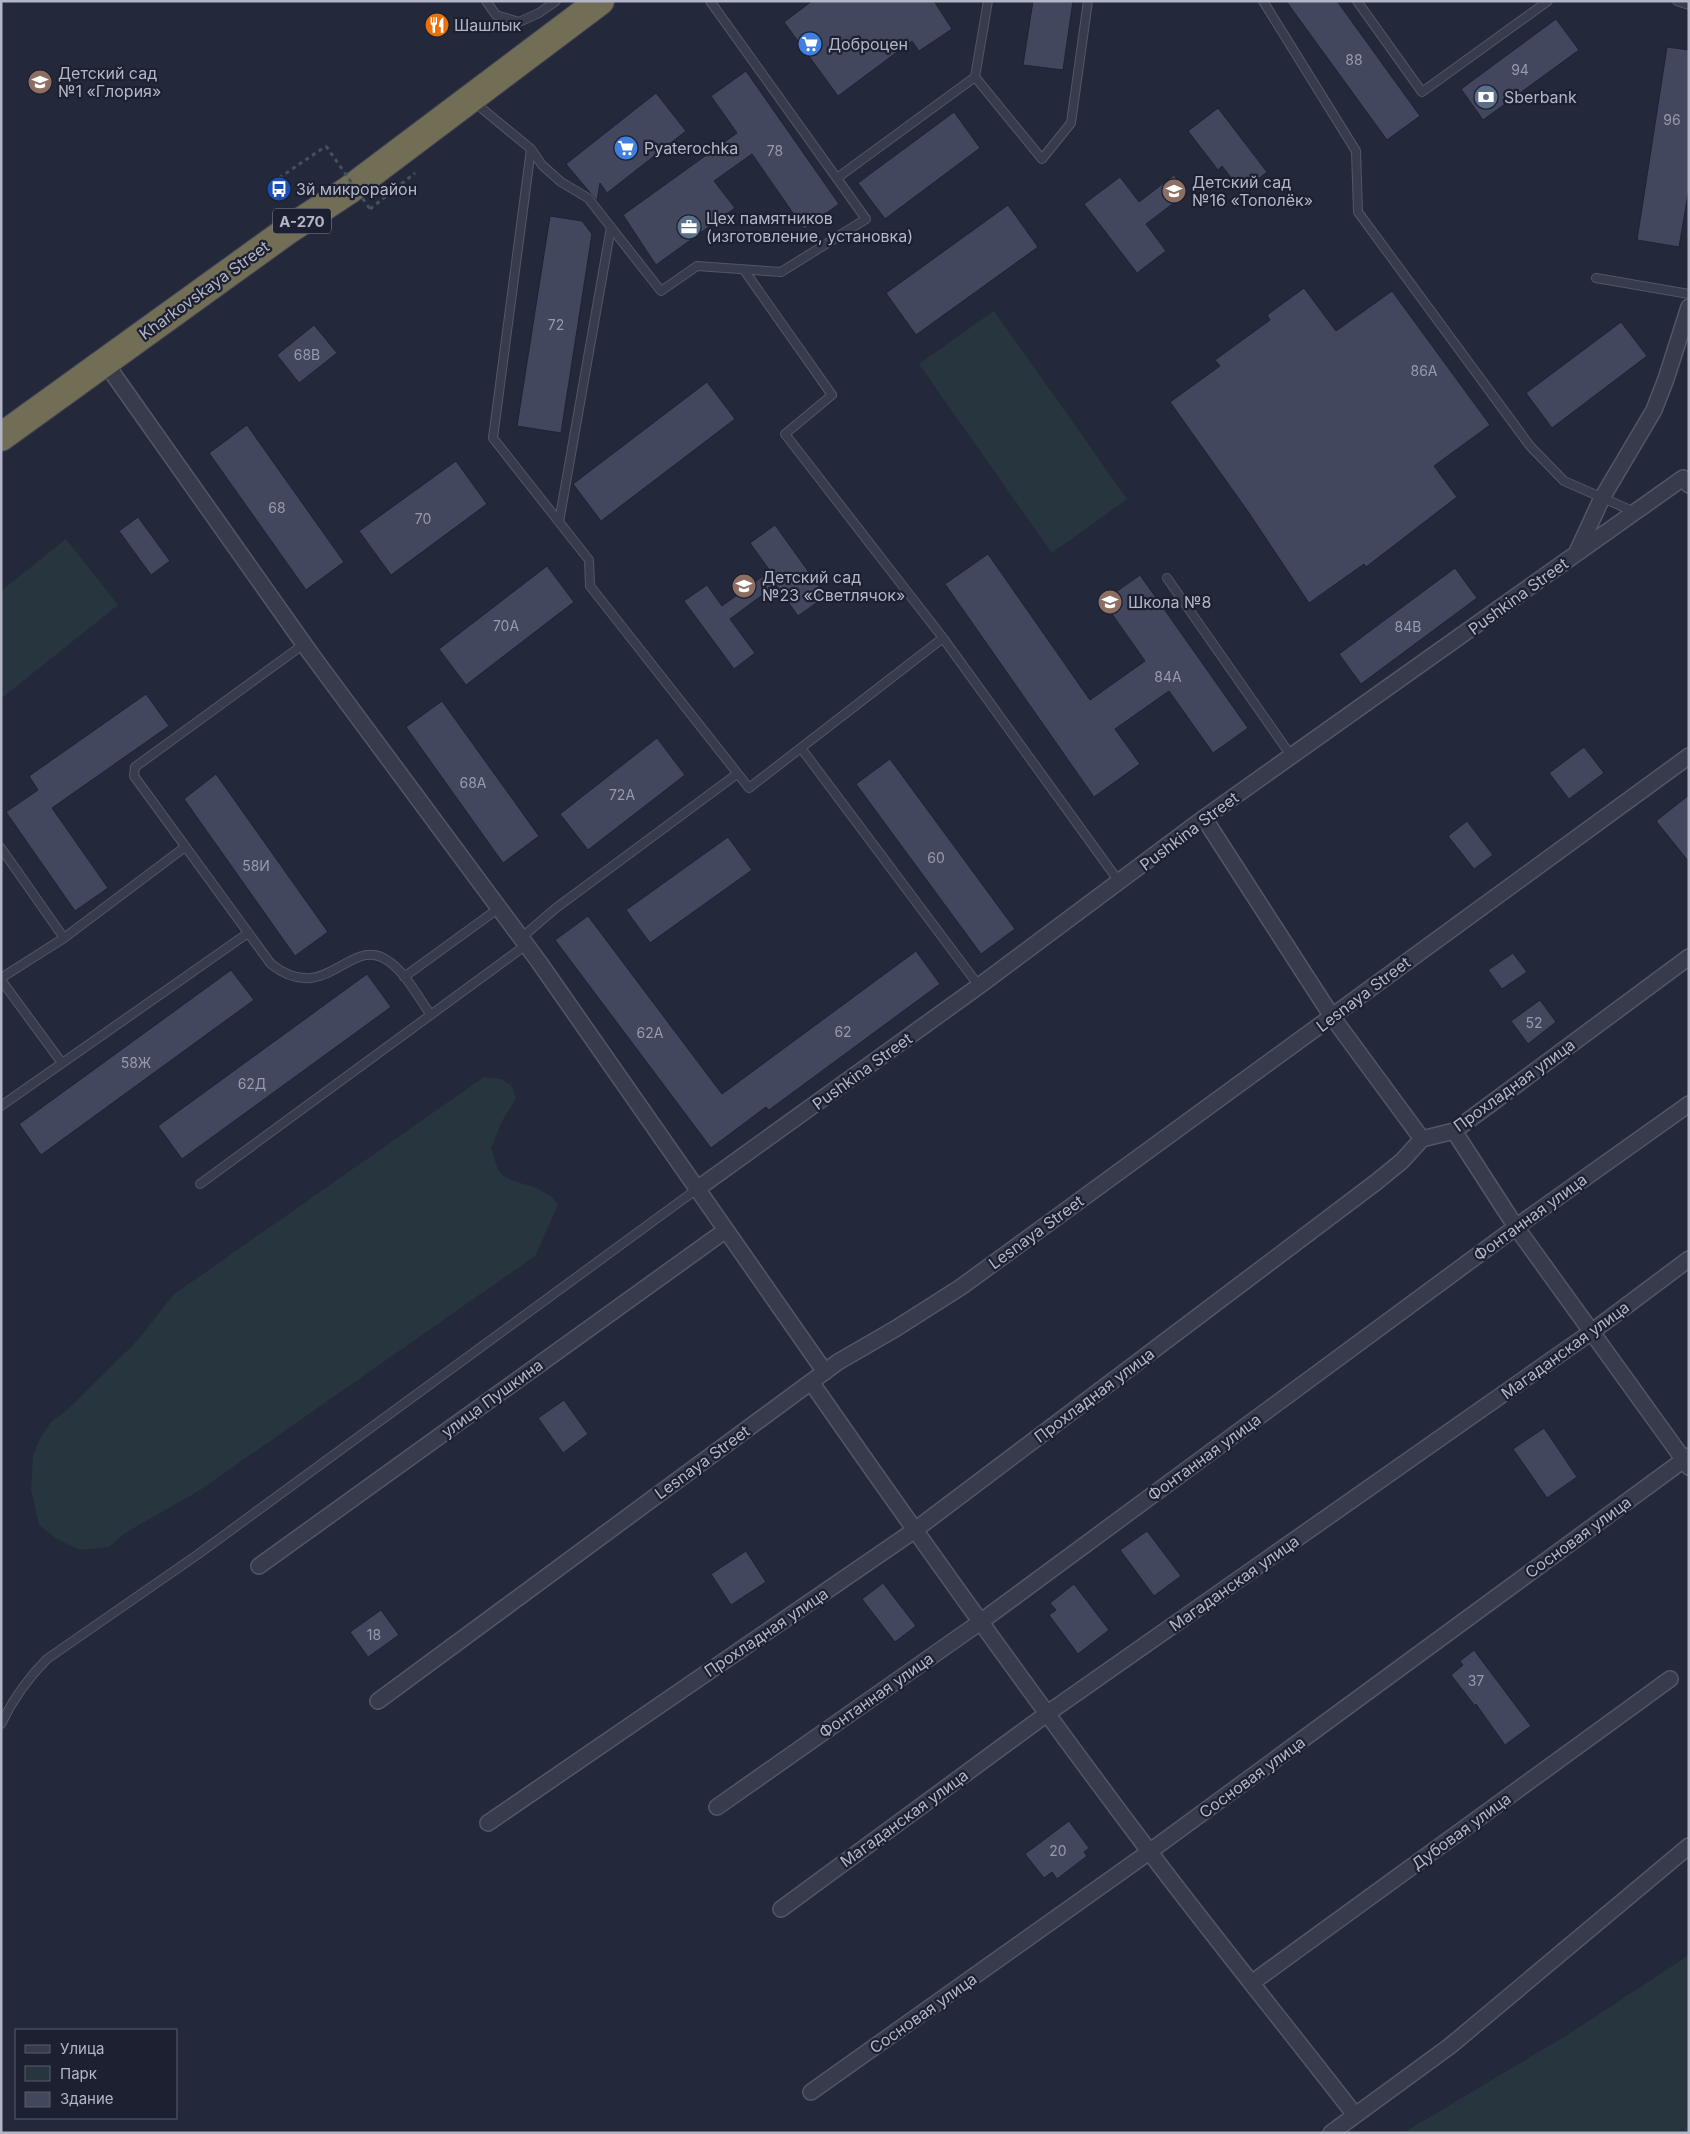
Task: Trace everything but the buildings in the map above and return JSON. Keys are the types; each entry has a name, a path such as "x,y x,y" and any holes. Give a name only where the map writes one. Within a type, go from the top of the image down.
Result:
{"highway":[{"name":"Kharkovskaya Street","path":"1,437 288,230 349,190 600,1"}],"street":[{"path":"1577,554 1602,498 1654,410 1689,308"},
{"path":"104,361 304,644 524,942 825,1372"},
{"name":"Pushkina Street","path":"697,1189 1120,883 1204,818 1635,512 1686,482"},
{"name":"Lesnaya Street","path":"378,1701 811,1382 961,1286 1333,1018 1346,1006 1689,756"},
{"path":"1204,818 1333,1018 1422,1139"},
{"name":"Прохладная улица","path":"488,1823 915,1530 1374,1183 1402,1161 1422,1139 1454,1131 1689,957"},
{"name":"Фонтанная улица","path":"717,1807 979,1623 1516,1227 1689,1104"},
{"path":"1454,1131 1516,1227 1590,1333 1687,1461"},
{"name":"улица Пушкина","path":"259,1566 726,1230"},
{"name":"Магаданская улица","path":"781,1909 1048,1713 1590,1333 1689,1259"},
{"path":"811,1382 979,1623 1048,1713 1149,1852 1356,2115"},
{"name":"Сосновая улица","path":"811,2092 1149,1852 1687,1461"},
{"name":"Дубовая улица","path":"1253,1982 1670,1679"},
{"path":"1331,2133 1450,2046 1689,1846"}],"lane":[{"path":"486,1 496,15 519,22 540,13 556,1"},
{"path":"470,99 531,149 542,165 561,182 588,198 661,291 697,266 781,272 866,218 710,1"},
{"path":"837,178 975,77 988,1"},
{"path":"975,77 1042,159 1071,123 1088,1"},
{"path":"1263,1 1356,150 1358,212 1530,446 1564,482 1635,512"},
{"path":"1357,1 1422,92 1548,1"},
{"path":"1677,1 1689,4"},
{"path":"531,149 493,438 589,560 590,586 737,774 749,788 943,638"},
{"path":"559,522 610,227"},
{"path":"744,270 832,395 785,434 943,638 1120,883"},
{"path":"1596,278 1689,294"},
{"path":"1167,578 1292,757"},
{"path":"304,644 135,767 134,776 271,964 289,975 317,979 330,974 348,961 368,955 390,961 431,1015"},
{"path":"801,748 979,986"},
{"path":"200,1184 431,1015 524,942 556,908 737,774"},
{"path":"62,1063 1,979 64,938 185,847"},
{"path":"1,848 64,938"},
{"path":"404,977 499,908"},
{"path":"1,1106 248,933"},
{"path":"1,1724 28,1678 47,1659 197,1555 697,1189"}],"path":[{"path":"279,178 326,146 370,209 415,173"}],"green space":[{"path":"994,311 1127,499 1052,553 919,364"},
{"path":"66,539 118,605 3,697 1,694 1,591"},
{"path":"484,1077 501,1079 511,1085 516,1098 501,1123 491,1148 499,1171 510,1179 544,1192 552,1197 558,1205 535,1256 197,1492 125,1533 109,1547 80,1550 57,1539 39,1525 31,1490 33,1455 41,1437 51,1422 65,1412 139,1339 173,1295"},
{"path":"1689,1955 1689,2133 1403,2133 1569,2034"}],"place":[{"name":"Шашлык","path":"437,25"},
{"name":"Доброцен","path":"810,44"},
{"name":"Детский сад №1 «Глория»","path":"40,82"},
{"name":"Sberbank","path":"1486,97"},
{"name":"Pyaterochka","path":"626,148"},
{"name":"3й микрорайон","path":"279,189"},
{"name":"Детский сад №16 «Тополёк»","path":"1174,191"},
{"name":"Цех памятников (изготовление, установка)","path":"689,227"},
{"name":"Детский сад №23 «Светлячок»","path":"744,586"},
{"name":"Школа №8","path":"1110,602"}]}
